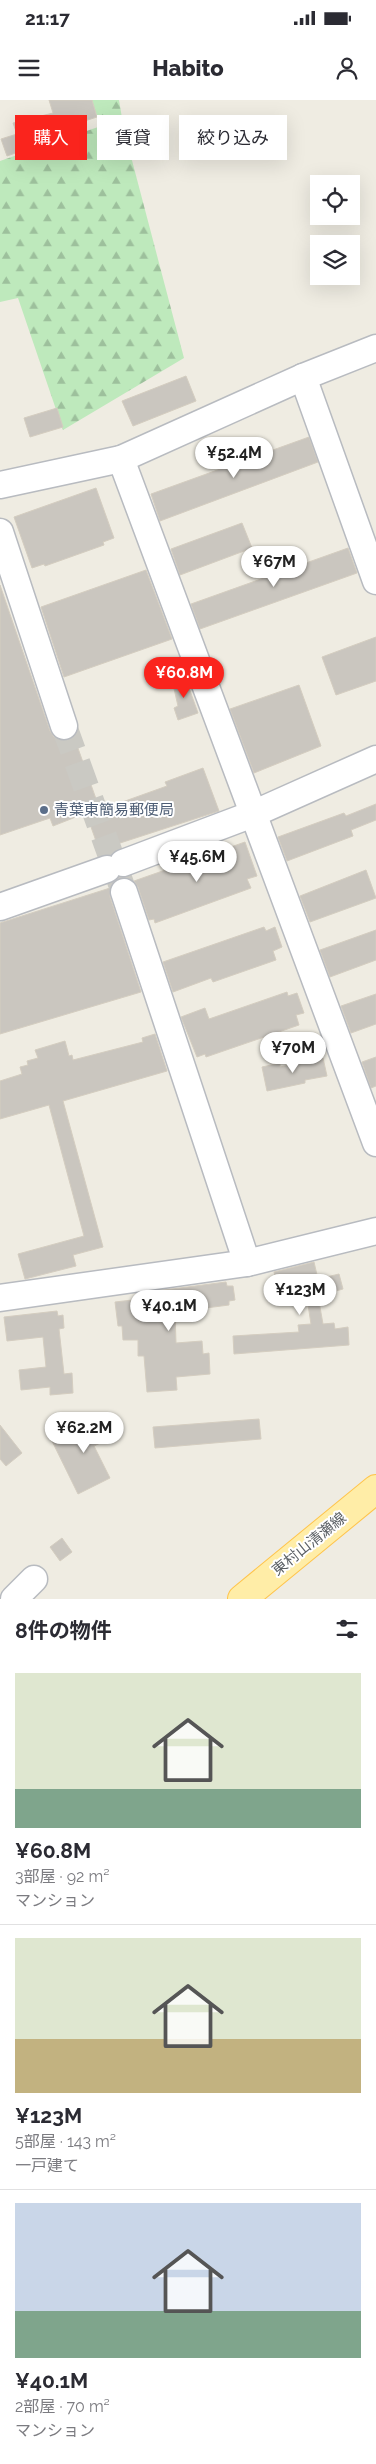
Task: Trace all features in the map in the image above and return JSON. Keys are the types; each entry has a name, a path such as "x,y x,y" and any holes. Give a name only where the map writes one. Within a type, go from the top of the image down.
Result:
{"main road":[{"name":"東村山清瀬線","path":"242,1599 376,1489"}],"lane":[{"path":"0,485 120,459 303,377 376,348"},
{"path":"303,377 376,581"},
{"path":"120,459 376,1144"},
{"path":"0,532 64,726"},
{"path":"0,907 253,814 376,759"},
{"path":"124,892 247,1263"},
{"path":"0,1298 247,1263 376,1231"},
{"path":"14,1599 34,1579"}],"green space":[{"path":"91,100 119,100 122,115 97,116"},
{"path":"97,127 97,160 132,160 184,358 63,430 18,298 0,302 0,161 15,156 15,160 87,160 87,131"}],"building":[{"path":"49,100 92,100 97,117 87,120 87,115 45,115 53,113"},
{"path":"15,135 15,153 7,156 1,139"},
{"path":"186,376 196,401 133,426 122,401"},
{"path":"57,408 63,427 30,437 24,418"},
{"path":"309,437 318,462 160,521 151,494"},
{"path":"96,488 114,538 103,542 104,545 45,566 44,564 32,568 14,517"},
{"path":"242,523 252,548 180,575 171,549"},
{"path":"348,548 357,573 200,629 191,604"},
{"path":"146,570 172,639 64,677 41,607"},
{"path":"0,585 50,731 60,741 74,737 100,810 167,786 165,782 203,768 219,811 117,844 119,849 111,855 101,855 86,813 53,826 50,818 0,835"},
{"path":"376,637 376,681 336,695 322,657"},
{"path":"184,674 198,713 178,720 174,708 178,706 172,680"},
{"path":"299,685 321,746 254,773 230,709"},
{"path":"376,804 376,820 351,830 353,836 287,861 278,837 344,813 346,816"},
{"path":"245,842 257,876 247,879 251,888 155,923 154,919 149,920 138,887 134,881"},
{"path":"366,870 376,898 310,922 300,896"},
{"path":"110,888 110,897 141,992 0,1034 0,923"},
{"path":"264,927 266,931 275,927 282,947 273,951 276,960 213,982 211,978 173,992 163,962"},
{"path":"376,930 376,960 330,977 320,950"},
{"path":"287,992 288,996 297,993 304,1013 296,1015 299,1025 206,1057 205,1054 197,1057 181,1017 205,1008 209,1019"},
{"path":"376,994 376,1024 351,1033 341,1006"},
{"path":"155,1034 167,1071 63,1101 103,1247 73,1255 76,1266 25,1279 18,1254 84,1236 49,1105 0,1119 0,1081 22,1074 20,1067 28,1065 27,1061 38,1058 35,1050 65,1041 69,1056 72,1055 73,1060 143,1042 142,1038"},
{"path":"376,1057 376,1086 371,1088 362,1062"},
{"path":"323,1058 327,1076 267,1091 262,1067 280,1063 280,1067"},
{"path":"314,1262 318,1279 339,1274 343,1289 318,1296 323,1324 334,1323 335,1329 348,1327 349,1345 234,1354 233,1336 299,1332 298,1325 311,1324 305,1286 279,1292 274,1272"},
{"path":"226,1282 227,1286 233,1286 235,1300 229,1301 229,1305 175,1312 176,1343 202,1341 203,1354 209,1353 210,1374 176,1377 177,1390 147,1392 144,1356 138,1356 138,1340 123,1340 122,1326 118,1326 115,1302 150,1298 149,1292"},
{"path":"57,1311 58,1316 63,1315 64,1328 59,1329 64,1374 72,1373 73,1393 50,1395 50,1387 21,1390 19,1370 46,1367 43,1337 7,1341 4,1317"},
{"path":"103,1416 113,1437 94,1446 110,1478 78,1494 52,1441"},
{"path":"259,1419 261,1439 155,1448 153,1427"},
{"path":"0,1425 22,1453 6,1466 0,1459"},
{"path":"62,1538 72,1552 60,1561 50,1547"}],"tunnel":[{"path":"64,726 124,892"}],"place":[{"name":"青葉東簡易郵便局","path":"44,810"}]}
